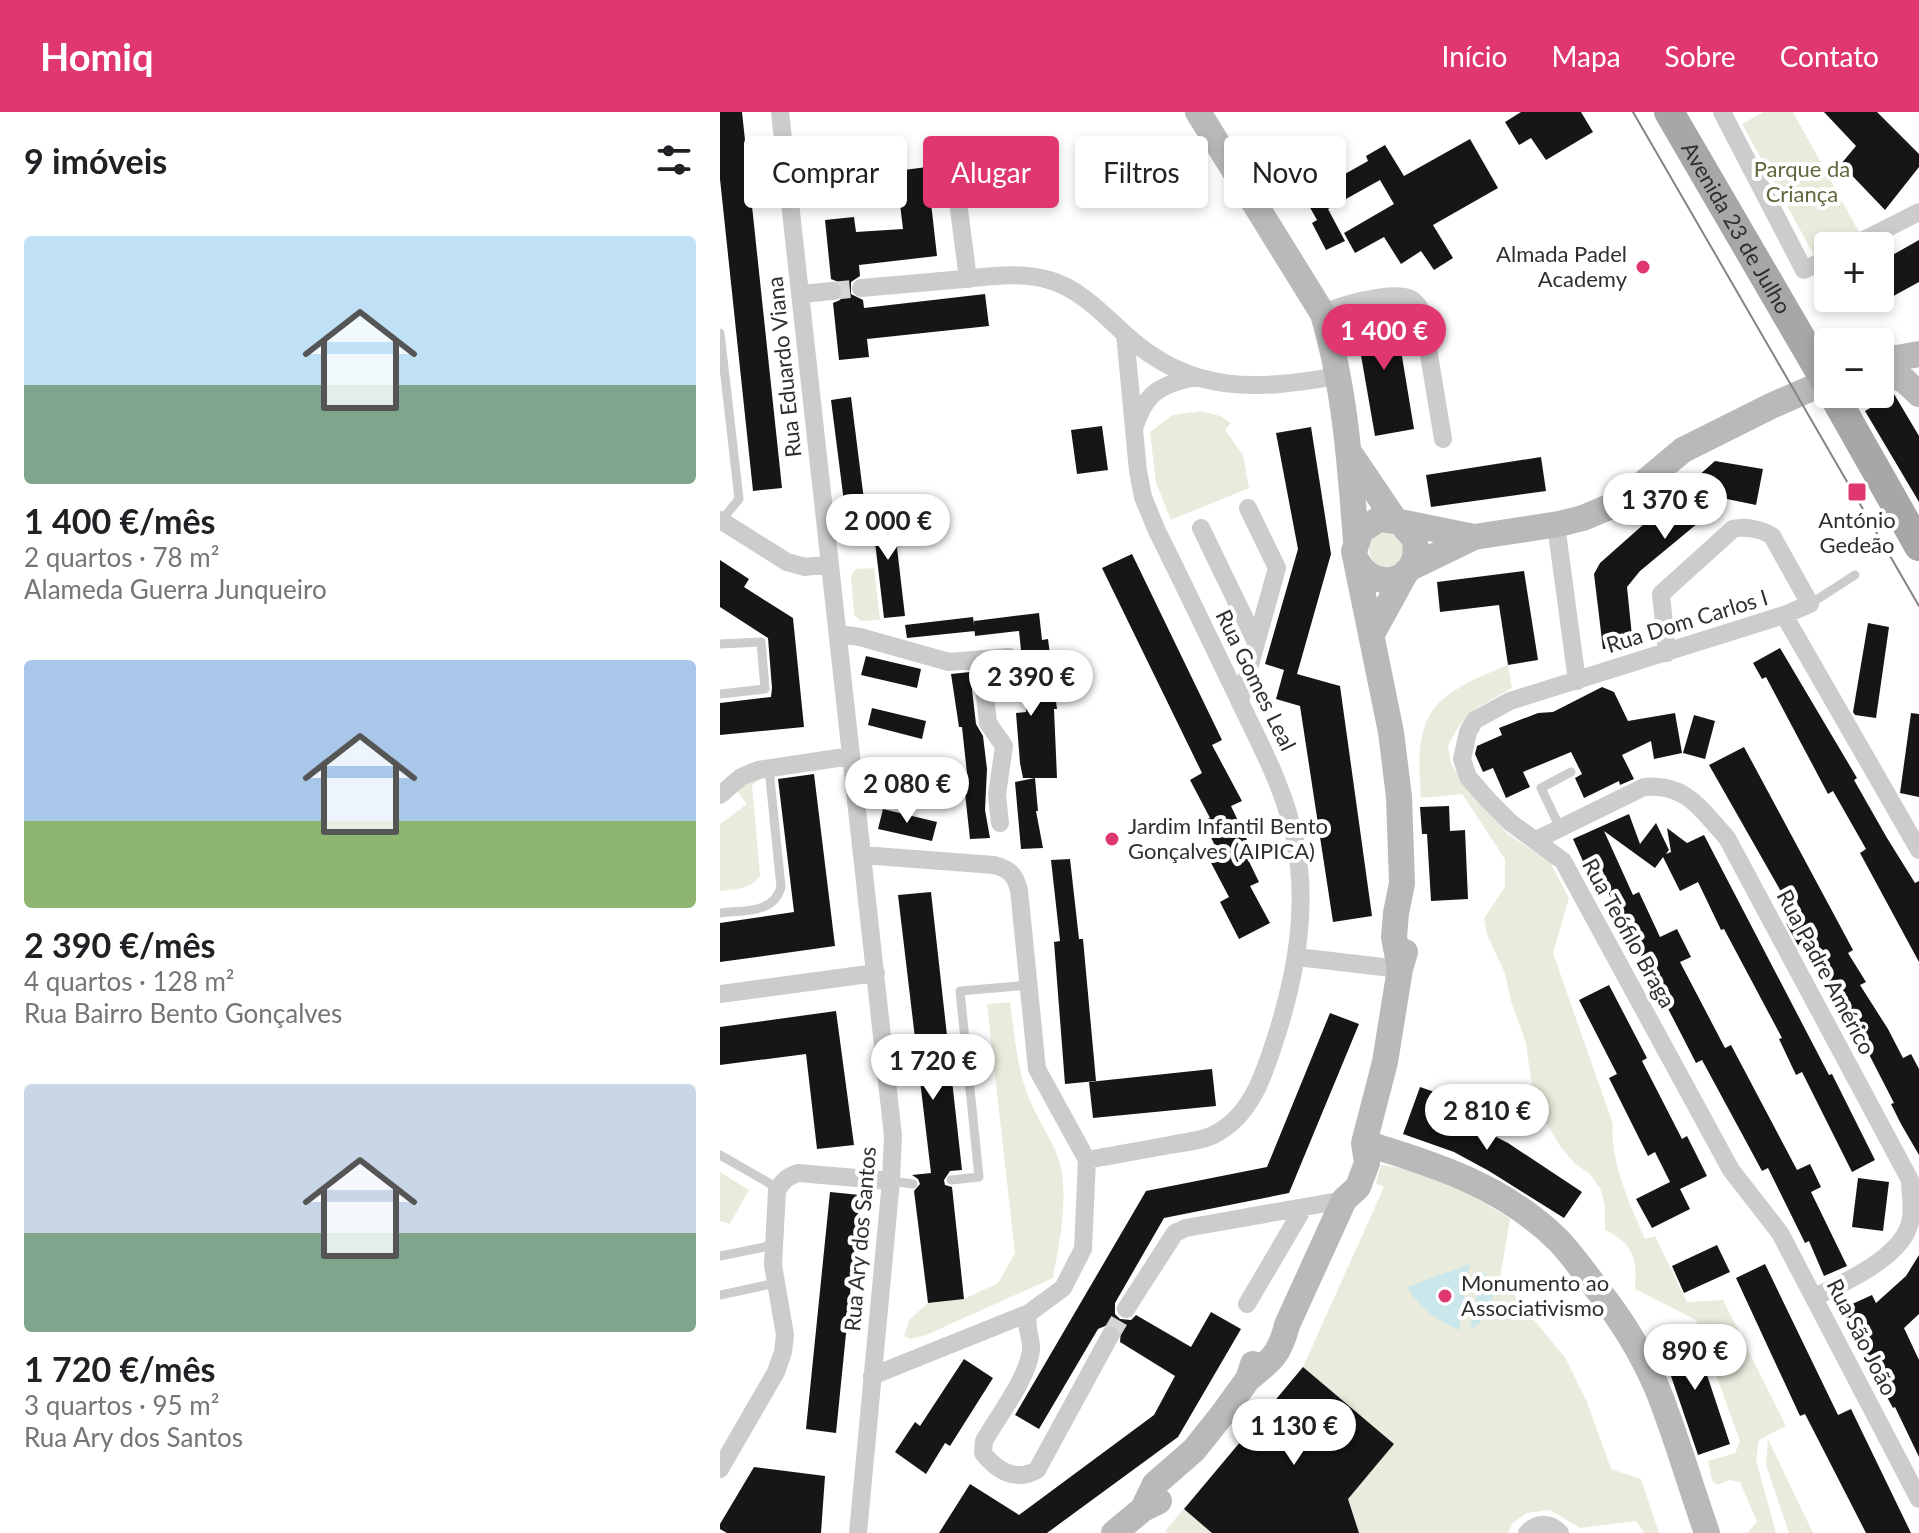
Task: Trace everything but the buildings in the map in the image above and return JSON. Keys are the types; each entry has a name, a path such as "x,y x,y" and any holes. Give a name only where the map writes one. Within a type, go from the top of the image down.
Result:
{"main road":[{"name":"Avenida 23 de Julho","path":"1669,112 1814,360"},
{"name":"Avenida 23 de Julho","path":"1841,408 1919,546"}],"street":[{"name":"Rua Eduardo Viana","path":"780,112 862,855"},
{"path":"1198,112 1224,153"},
{"path":"1722,112 1804,270 1814,265"},
{"path":"959,208 968,279"},
{"path":"1114,1533 1143,1509 1155,1484 1194,1450 1248,1379 1257,1353 1268,1337 1287,1325 1344,1200 1343,1181 1352,1157 1364,1143 1385,1062 1400,969 1410,938 1411,913 1402,883 1395,758 1356,551 1349,452 1338,376 1323,314 1258,208"},
{"path":"1880,232 1919,212"},
{"path":"861,288 1020,273 1052,280 1083,298 1147,354 1170,368 1195,377 1250,386 1278,386 1338,376"},
{"path":"801,294 832,291"},
{"path":"1323,314 1342,304 1400,296 1419,305 1443,439"},
{"name":"Rua Gomes Leal","path":"1087,1160 1217,1134 1237,1117 1253,1096 1265,1072 1297,957 1300,882 1295,841 1282,788 1143,497 1125,334"},
{"path":"1894,358 1919,354"},
{"path":"1134,431 1138,416 1152,393 1170,382 1195,377"},
{"path":"1894,377 1904,380 1919,394"},
{"path":"1356,551 1367,574 1381,580 1392,580 1474,537 1583,518 1609,507 1634,491 1683,450 1771,406 1814,391"},
{"path":"1349,452 1416,543 1416,554 1372,634"},
{"path":"1240,701 1277,568 1248,508"},
{"path":"1356,551 1369,524 1379,519 1474,537"},
{"path":"721,520 787,562 805,567 830,564"},
{"path":"1556,525 1577,681"},
{"path":"1201,528 1256,642"},
{"path":"1667,653 1661,594 1735,528 1765,532 1772,536 1810,604 1784,615"},
{"name":"Rua Dom Carlos I","path":"1577,681 1784,615 1919,850"},
{"path":"838,634 860,637 949,662 1009,657"},
{"path":"981,659 988,723 1004,746 997,795 1000,823"},
{"name":"Rua Teófilo Braga","path":"1577,681 1530,694 1475,720 1462,759 1468,777 1511,823 1563,861 1731,1170 1756,1200"},
{"path":"720,795 746,773 851,756"},
{"name":"Rua Padre Américo","path":"1536,840 1644,787 1659,785 1677,789 1727,838 1910,1180 1911,1220 1902,1239 1870,1269 1815,1297"},
{"path":"862,855 994,865 1013,874 1019,890 1037,1069 1087,1160 1083,1249 1063,1288 1029,1313 872,1376"},
{"name":"Rua Ary dos Santos","path":"858,1533 891,1181 892,1126 862,855"},
{"path":"1297,957 1400,969"},
{"path":"720,994 876,973"},
{"path":"1364,1143 1421,1160 1484,1187 1523,1211 1565,1248 1624,1323 1645,1362 1707,1533"},
{"path":"721,1467 776,1372 783,1352 785,1335 776,1283 774,1245 777,1191 788,1177 798,1173 891,1181"},
{"path":"1126,1309 1175,1233 1186,1228 1344,1200"},
{"name":"Rua São João","path":"1756,1200 1780,1233 1815,1297 1919,1499"},
{"path":"1247,1304 1304,1207"},
{"path":"1029,1313 1026,1330 1031,1347 1027,1367 984,1441 983,1453 990,1463 1013,1475 1027,1475 1037,1470 1110,1336"},
{"path":"1527,1533 1535,1526 1544,1524 1553,1526 1560,1533"}],"lane":[{"path":"720,333 739,499 721,520"},
{"path":"1810,604 1855,575"},
{"path":"720,644 761,642 765,689 720,694"},
{"path":"720,913 766,908 779,897 781,887 769,767"},
{"path":"1560,828 1541,788 1571,772"},
{"path":"951,1180 979,1177 960,991 1029,985"},
{"path":"720,1155 769,1183 777,1191"},
{"path":"891,1181 913,1184"},
{"path":"720,1256 774,1245"},
{"path":"720,1295 776,1283"}],"green space":[{"name":"Parque da Criança","path":"1764,112 1793,112 1859,232 1814,232 1814,255 1742,124"},
{"path":"1201,411 1220,416 1231,423 1225,430 1243,455 1249,488 1171,520 1156,483 1150,432 1173,415"},
{"path":"1386,533 1398,538 1403,550 1398,562 1386,567 1374,562 1369,550 1374,538"},
{"path":"874,568 880,620 861,621 854,615 851,576 856,569"},
{"path":"1508,665 1512,688 1475,709 1457,729 1448,746 1451,763 1461,780 1508,834 1550,862 1569,898 1553,953 1613,1124 1614,1152 1622,1183 1645,1239 1655,1236 1687,1302 1723,1300 1786,1426 1759,1440 1756,1460 1776,1533 1747,1533 1757,1522 1740,1482 1729,1480 1717,1485 1712,1481 1708,1461 1735,1453 1740,1441 1696,1320 1635,1289 1632,1254 1622,1241 1605,1230 1601,1190 1589,1173 1575,1164 1560,1146 1534,1102 1526,1043 1484,918 1505,887 1505,859 1462,794 1421,798 1421,745 1425,726 1433,711 1444,698 1461,687"},
{"path":"763,778 752,785 760,875 748,886 720,891 720,824 747,804 736,790"},
{"path":"1010,1002 1023,1080 1062,1173 1063,1213 1053,1278 924,1336 910,1339 904,1336 910,1319 928,1303 964,1299 998,1283 1015,1253 987,1004"},
{"path":"1381,1165 1416,1172 1448,1184 1510,1219 1500,1278 1566,1359 1587,1402 1611,1469 1641,1479 1659,1533 1644,1533 1636,1521 1580,1528 1550,1510 1527,1513 1513,1523 1508,1533 1165,1531 1303,1367 1384,1187 1376,1183"},
{"path":"720,1172 749,1190 730,1224 720,1221"},
{"path":"1768,1439 1813,1533 1789,1533 1766,1465"}],"water":[{"path":"1470,1264 1459,1330 1429,1313 1407,1287"},
{"path":"1482,1271 1493,1283 1493,1298 1486,1315 1470,1330"}],"tunnel":[{"path":"832,291 861,288"},
{"path":"1110,1336 1126,1309"}],"tram line":[{"path":"1633,112 1919,606"}],"place":[{"name":"Almada Padel Academy","path":"1643,267"},
{"name":"António Gedeão","path":"1857,492"},
{"name":"Jardim Infantil Bento Gonçalves (AIPICA)","path":"1112,839"},
{"name":"Monumento ao Associativismo","path":"1445,1296"}]}
